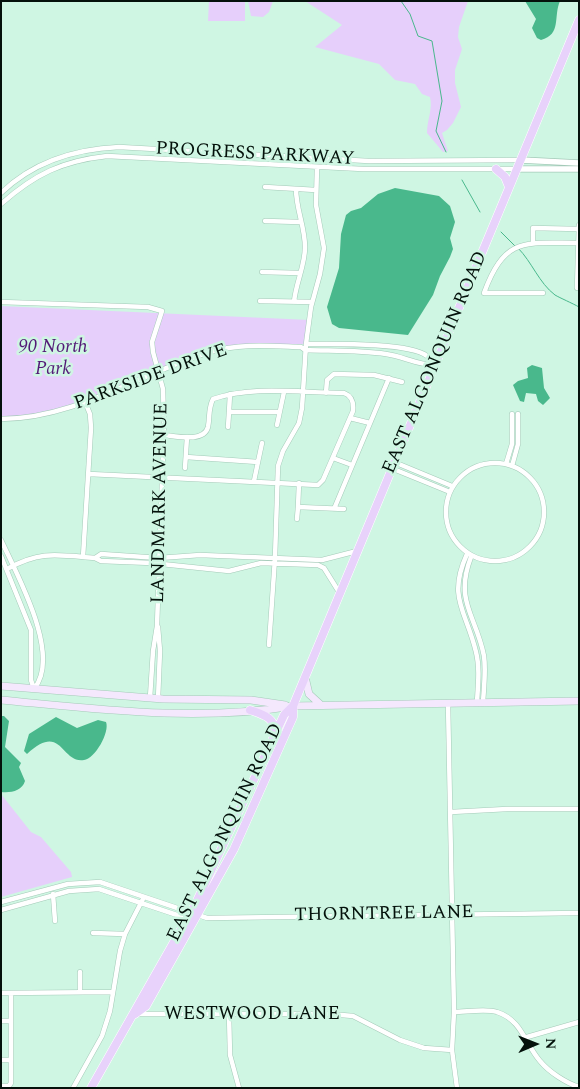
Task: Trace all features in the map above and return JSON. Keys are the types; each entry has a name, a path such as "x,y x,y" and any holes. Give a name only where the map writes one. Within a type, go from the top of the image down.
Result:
{"main road":[{"name":"EAST ALGONQUIN ROAD","path":"91,1088 135,1014 138,1002 187,919 195,914 284,715 292,706 579,20"},
{"path":"496,169 505,177 509,187"},
{"path":"305,676 309,694 321,706"},
{"path":"1,686 158,699 251,700 292,706"},
{"path":"1,700 184,713 292,706 579,701"},
{"name":"EAST ALGONQUIN ROAD","path":"135,1014 146,1006 195,914 234,849 293,717 292,706"},
{"path":"250,710 271,719 276,734"}],"street":[{"name":"PROGRESS PARKWAY","path":"1,193 36,167 72,153 119,147 369,161 520,160"},
{"path":"178,159 179,150"},
{"name":"PROGRESS PARKWAY","path":"1,204 18,189 45,171 65,163 106,156 379,170 517,169"},
{"path":"520,160 579,163"},
{"path":"269,646 280,458 298,423 304,393 304,347 324,248 316,190 316,167"},
{"path":"517,169 579,169"},
{"path":"265,187 316,190"},
{"path":"294,302 304,262 305,250 296,205 296,189"},
{"path":"264,221 300,222"},
{"path":"533,243 533,228 578,227 577,288"},
{"path":"543,293 484,293 492,271 510,249 524,243 578,242"},
{"path":"262,272 300,273"},
{"path":"260,301 312,302"},
{"name":"LANDMARK AVENUE","path":"1,302 148,307 162,311 152,342 163,389 163,435 157,626 150,698"},
{"name":"PARKSIDE DRIVE","path":"1,420 43,416 85,402 158,371 210,352 235,347 377,345 424,354 434,365"},
{"name":"PARKSIDE DRIVE","path":"304,347 388,354 425,365 434,365"},
{"path":"326,393 327,380 334,374 374,374 402,382"},
{"path":"334,509 389,378"},
{"path":"89,474 318,485 324,480 354,406 350,396 344,393 255,391 230,394 213,399 210,406 208,429 203,434 187,437 163,435"},
{"path":"277,425 284,392"},
{"path":"228,427 230,394"},
{"path":"84,557 91,428 90,414 85,402"},
{"path":"230,412 279,412"},
{"path":"506,464 512,444 515,414 518,444 512,466"},
{"path":"350,418 370,423"},
{"path":"185,468 187,437"},
{"path":"254,481 262,444"},
{"path":"186,457 258,462"},
{"path":"333,458 352,466"},
{"path":"488,463 512,466 525,472 538,487 545,512 542,530 533,544 517,558 504,561 469,555 455,542 448,527 446,510 452,486 472,468 488,463"},
{"path":"393,465 452,486"},
{"path":"393,465 450,492"},
{"path":"297,519 299,483"},
{"path":"298,507 344,509"},
{"path":"1,540 13,565 41,638 41,680 34,689"},
{"path":"7,568 28,557 50,554 95,558 101,561 159,564 229,571 275,561 322,560 357,551"},
{"path":"95,558 101,554 159,558 200,555 318,565 324,568 339,592"},
{"path":"469,555 464,574 465,596 484,656 480,702"},
{"path":"1,556 31,630 30,672 34,689"},
{"path":"157,626 160,651 158,699"},
{"path":"448,703 454,1012 452,1050 457,1088"},
{"path":"451,812 507,809 579,809"},
{"name":"THORNTREE LANE","path":"1,902 81,882 100,882 195,914 579,913"},
{"path":"52,888 55,921"},
{"path":"1,910 69,891 99,890 187,919"},
{"path":"73,1088 102,1036 110,1011 120,951 125,934 144,897"},
{"path":"93,933 125,934"},
{"path":"80,972 80,992"},
{"path":"1,993 113,992"},
{"path":"1,1086 11,1084 11,993"},
{"path":"454,1012 496,1011 512,1021 527,1037 539,1061 554,1073 579,1087"},
{"name":"WESTWOOD LANE","path":"135,1014 330,1014 353,1016 400,1040 424,1048 452,1050"},
{"path":"229,1014 230,1055 239,1088"},
{"path":"1,1021 11,1021"},
{"path":"527,1037 579,1022"},
{"path":"1,1060 11,1060"}],"green space":[{"path":"209,1 245,1 245,21 208,21"},
{"path":"248,1 273,1 269,12 263,17 251,16"},
{"path":"305,1 468,1 459,27 458,37 462,49 455,70 455,83 461,107 453,123 442,133 448,151 443,152 427,133 431,106 430,97 422,94 415,84 395,80 379,64 315,47 342,25"},
{"name":"90 North Park","path":"1,306 310,320 306,344 246,346 210,352 64,410 1,419"},
{"path":"1,794 31,832 41,837 71,872 72,877 1,897"}],"shaded area":[{"path":"525,1 560,1 556,24 552,34 548,37 541,40 537,38 532,28 536,19"},
{"path":"395,188 439,196 450,206 455,222 450,238 453,249 450,257 433,295 408,335 339,328 332,324 327,307 339,268 341,234 346,215 351,211 361,208 378,194"},
{"path":"532,365 542,368 544,388 550,398 543,405 538,401 536,394 526,393 524,402 520,401 513,385 518,381 528,378 527,368"},
{"path":"1,716 4,716 9,721 5,747 21,763 19,767 25,781 16,791 1,792"},
{"path":"56,717 77,728 98,720 106,722 104,738 93,755 84,760 76,760 54,742 39,745 27,754 24,751 29,734"}],"waterway":[{"path":"401,1 410,14 418,36 432,41 442,101 436,131 446,152"},
{"path":"462,180 480,212"},
{"path":"501,232 515,246"},
{"path":"518,248 549,290 579,307"}]}
